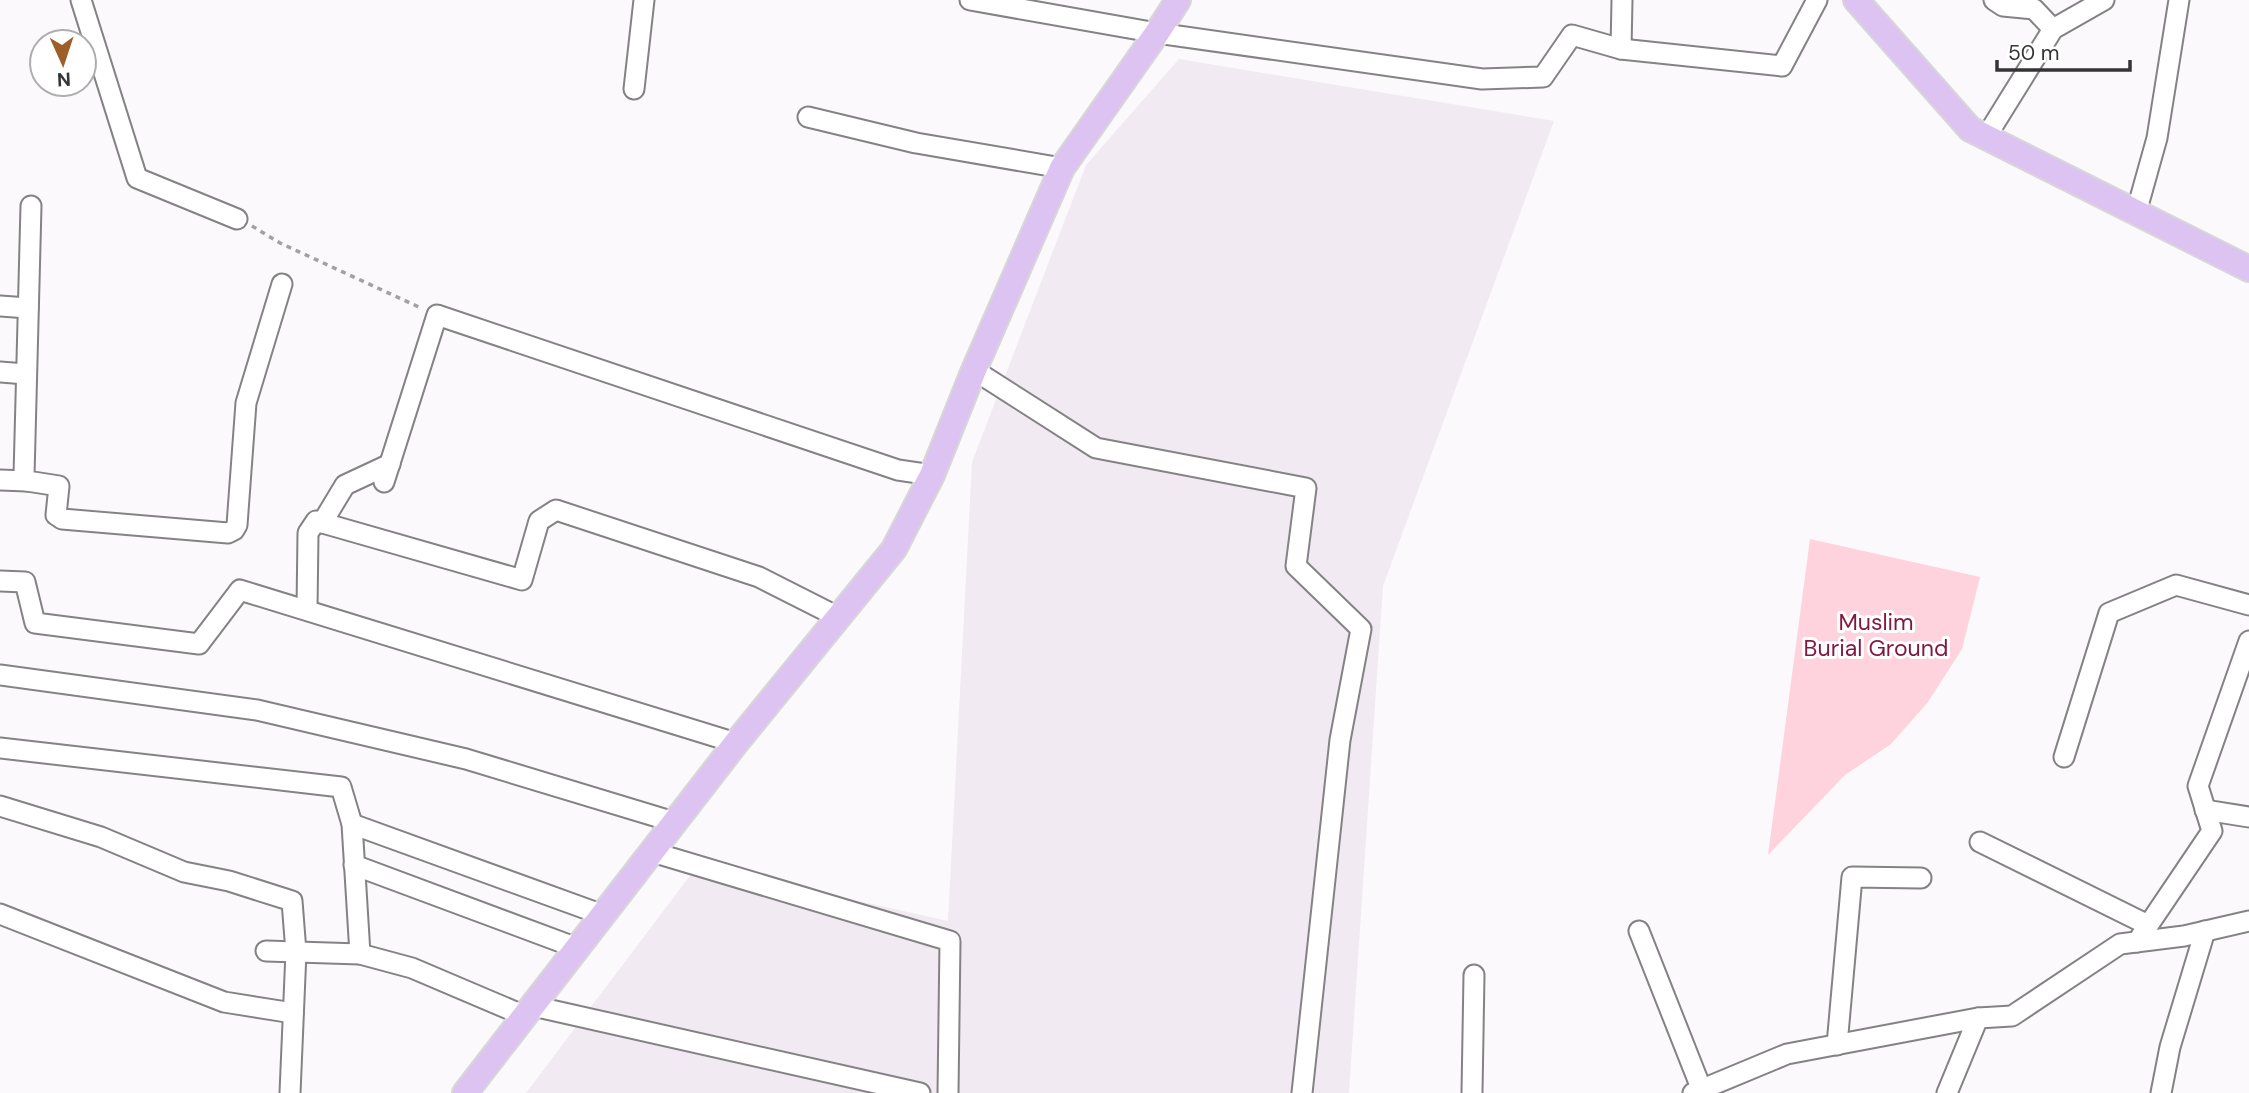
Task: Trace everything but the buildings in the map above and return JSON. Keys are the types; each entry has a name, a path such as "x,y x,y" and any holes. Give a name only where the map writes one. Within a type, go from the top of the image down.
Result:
{"main road":[{"path":"465,1093 736,743 894,549 932,475 974,370 1062,168 1178,0"},
{"path":"1856,0 1970,129 2249,270"}],"street":[{"path":"81,0 137,178 237,219"},
{"path":"634,89 644,0"},
{"path":"970,0 1157,33 1482,79 1543,77 1572,35 1621,49 1782,66 1816,0"},
{"path":"1621,49 1622,0"},
{"path":"1994,0 2003,6 2034,9 2053,29"},
{"path":"1986,137 2053,29 2104,0"},
{"path":"2136,213 2157,138 2179,0"},
{"path":"808,117 916,144 1062,168"},
{"path":"27,481 24,476 31,206"},
{"path":"0,480 59,486 56,515 62,519 228,533 234,530 237,525 246,403 282,284"},
{"path":"0,306 28,308"},
{"path":"322,523 345,485 387,473 437,315 898,470 932,475"},
{"path":"974,370 1096,448 1306,488 1296,566 1361,629 1340,740 1302,1093"},
{"path":"0,372 26,374"},
{"path":"307,610 308,533 316,521 522,580 539,521 556,510 759,577 838,617"},
{"path":"0,581 25,582 35,623 198,644 240,590 736,743"},
{"path":"2064,757 2109,613 2176,585 2249,605"},
{"path":"1639,931 1699,1092 1787,1054 1978,1018 2012,1016 2120,944 2142,934 2212,831 2198,786 2249,641"},
{"path":"0,676 257,710 466,759 674,822"},
{"path":"0,748 341,787 352,824 360,954"},
{"path":"0,806 101,837 184,872 229,881 292,901 296,952 290,1093"},
{"path":"2205,810 2249,817"},
{"path":"352,824 603,915"},
{"path":"1980,842 2142,934 2184,936 2249,921"},
{"path":"652,852 950,941 948,1093"},
{"path":"355,865 578,948"},
{"path":"1837,1045 1852,877 1921,878"},
{"path":"0,914 224,1002 293,1013"},
{"path":"2161,1093 2169,1047 2205,931"},
{"path":"266,951 360,954 412,968 529,1011 874,1088 920,1093"},
{"path":"1472,1093 1474,975"},
{"path":"1947,1093 1978,1018"}],"path":[{"path":"237,219 280,243 437,315"}],"shaded area":[{"path":"1179,59 1554,121 1383,586 1349,1093 526,1093 698,865 948,921 972,462 1086,165"}],"green space":[{"name":"Muslim Burial Ground","path":"1810,539 1980,577 1962,649 1928,702 1891,744 1845,775 1768,855"}]}
